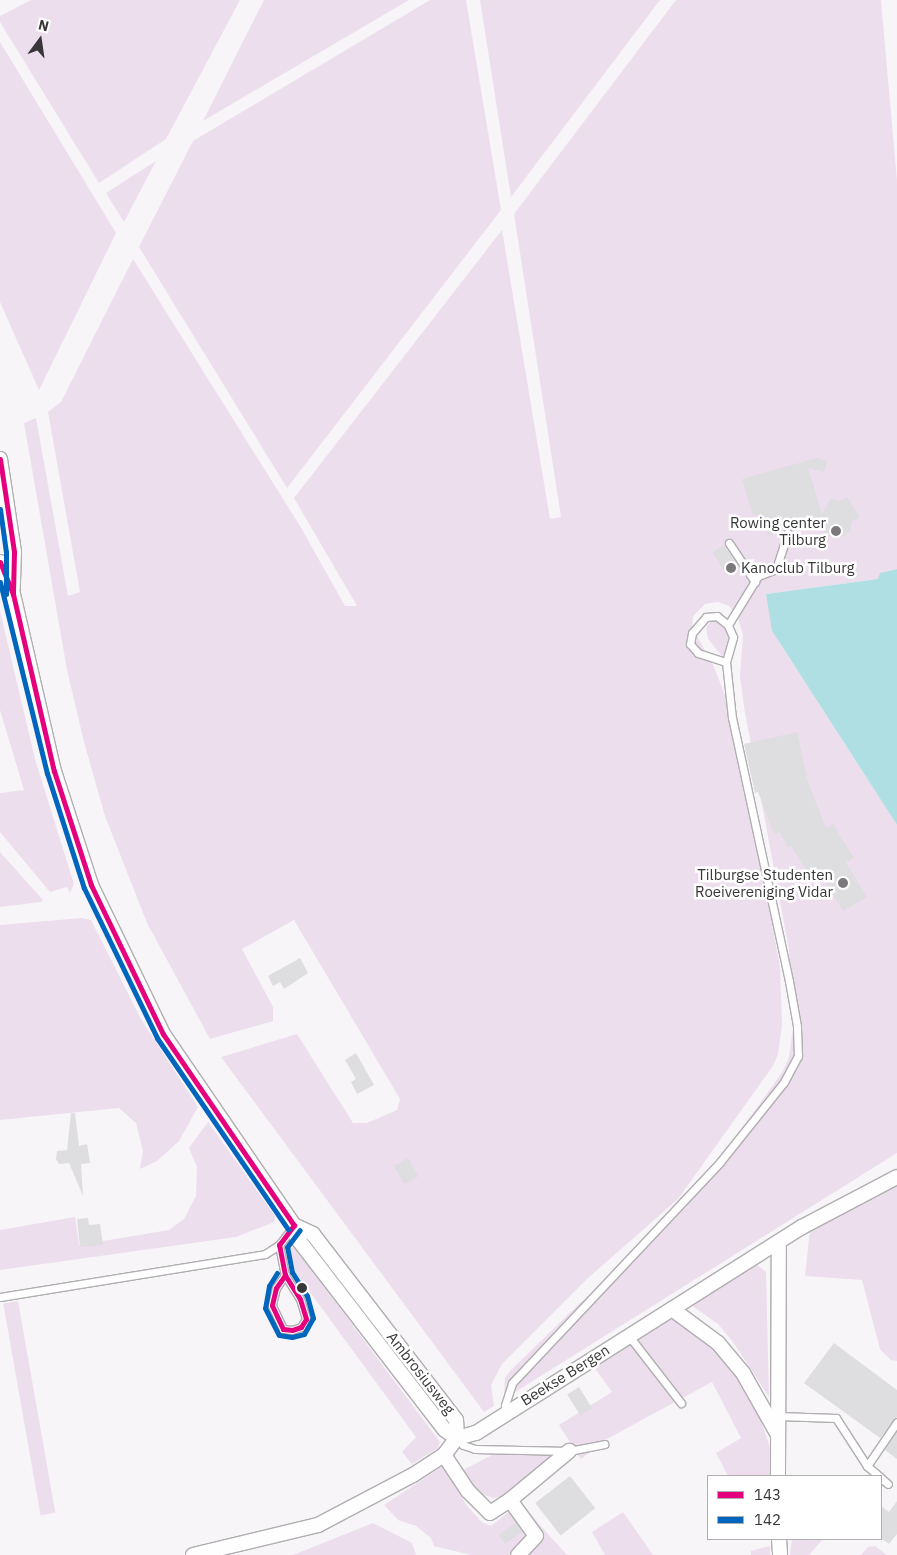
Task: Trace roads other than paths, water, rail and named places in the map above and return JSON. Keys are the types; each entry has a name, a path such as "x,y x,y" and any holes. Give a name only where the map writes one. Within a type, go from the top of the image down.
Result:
{"street":[{"name":"Ambrosiusweg","path":"0,459 14,552 13,594"},
{"name":"Ambrosiusweg","path":"0,562 13,594 54,772 91,885 163,1034 294,1225 313,1234 456,1420 457,1438"},
{"name":"Beekse Bergen","path":"457,1438 476,1433 779,1242 897,1177"},
{"path":"778,1475 779,1242"},
{"path":"672,1309 718,1343 744,1373 777,1434"},
{"path":"192,1555 318,1526 444,1455 457,1438"},
{"path":"444,1455 468,1491 490,1513 510,1500 569,1451"},
{"path":"510,1500 536,1536 518,1555"},
{"path":"779,1540 780,1555"}],"lane":[{"path":"728,625 758,576 776,569 788,533"},
{"path":"729,544 755,582"},
{"path":"507,1412 505,1405 512,1384 720,1162 784,1082 798,1056 797,1026 789,981 732,718 726,662 733,637 728,625 716,616 706,617 692,633 690,644 698,654 726,662"},
{"path":"0,1297 240,1260 265,1254 279,1245 294,1225"},
{"path":"279,1245 285,1276 300,1299 306,1319 301,1327 292,1330 283,1329 272,1305 276,1288 285,1276"},
{"path":"629,1336 681,1403"},
{"path":"778,1416 836,1418 867,1466 878,1475"},
{"path":"867,1466 897,1422"},
{"path":"457,1438 463,1445 475,1449 569,1451 604,1444"},
{"path":"882,1479 888,1484"}],"water":[{"path":"897,569 897,825 772,631 766,594 878,579 880,573"}],"place":[{"name":"Rowing center Tilburg","path":"836,531"},
{"name":"Kanoclub Tilburg","path":"731,568"},
{"name":"Tilburgse Studenten Roeivereniging Vidar","path":"843,883"}]}
